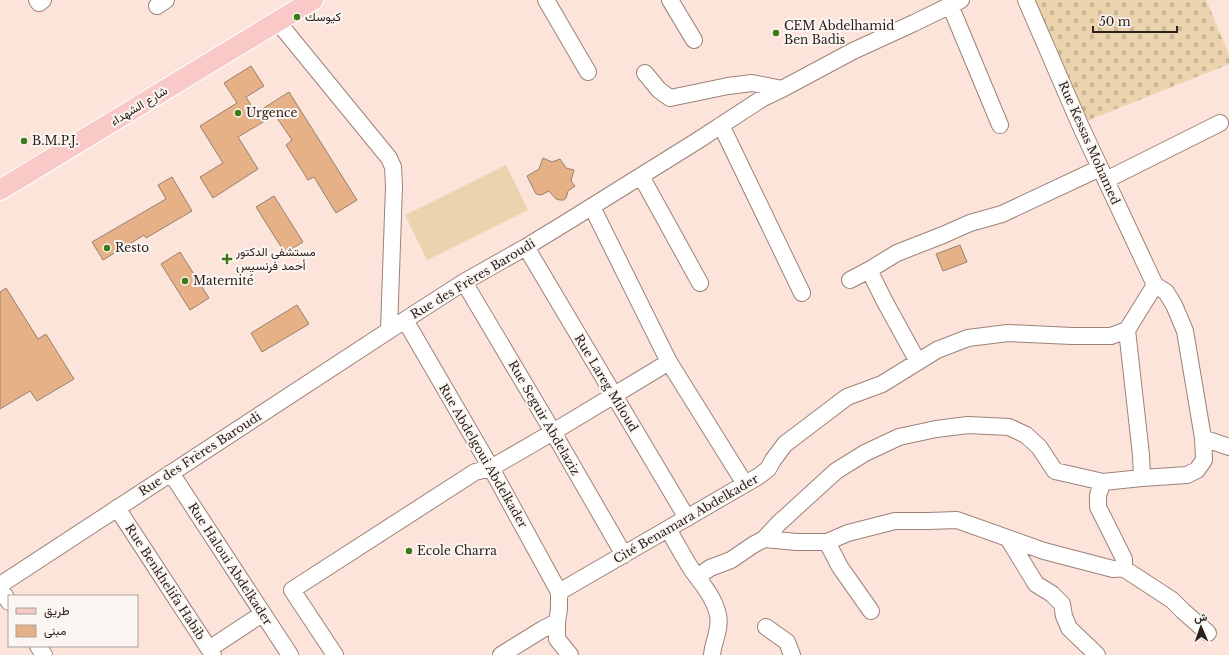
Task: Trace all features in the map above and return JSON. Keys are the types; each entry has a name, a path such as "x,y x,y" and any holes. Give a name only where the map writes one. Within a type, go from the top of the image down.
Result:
{"main road":[{"name":"شارع الشهداء","path":"0,190 277,21 301,3"}],"street":[{"path":"37,0 39,3 43,0"},
{"path":"546,0 588,72"},
{"path":"670,0 694,40"},
{"name":"Rue Kessas Mohamed","path":"1026,0 1081,127 1155,285"},
{"path":"956,3 1000,125"},
{"name":"Rue des Frères Baroudi","path":"1,582 464,282 592,207 762,98 853,51 956,3"},
{"path":"277,21 389,158 393,167 394,186 389,330"},
{"path":"645,73 659,90 670,98 728,86 752,83 782,89"},
{"path":"850,280 898,253 970,223 1002,214 1103,174 1220,123"},
{"path":"721,125 802,293"},
{"path":"641,176 700,283"},
{"path":"592,207 669,362 744,484"},
{"name":"Rue Lareg Miloud","path":"526,247 687,518"},
{"path":"869,270 918,362"},
{"name":"Rue Seguir Abdelaziz","path":"464,282 624,555"},
{"path":"697,577 710,568 731,560 753,545 764,540 779,523 836,471 865,453 899,436 968,425 1009,427 1026,436 1039,447 1055,470 1103,482 1187,475 1197,470 1204,460 1203,438 1185,331 1174,305 1166,292 1155,285 1127,330 1141,455 1142,478"},
{"name":"Rue Abdelgoui Abdelkader","path":"405,320 491,468 560,592"},
{"name":"Cité Benamara Abdelkader","path":"560,592 759,476 768,469 785,444 848,397 882,384 937,350 968,338 1008,333 1111,336 1127,330"},
{"path":"336,655 292,590 475,472 491,468 669,362"},
{"path":"1203,438 1229,447"},
{"name":"Rue Haloui Abdelkader","path":"171,473 290,655"},
{"path":"1103,482 1098,495 1098,507 1124,559 1123,568"},
{"name":"Rue Benkhelifa Habib","path":"117,508 211,652"},
{"path":"764,540 827,542 848,533 895,521 928,522 957,520 1009,540 1044,551 1113,569 1123,568 1172,600 1183,612 1208,633"},
{"path":"668,529 697,577 704,585 714,604 718,616 717,633 712,655"},
{"path":"1009,540 1036,584 1052,594 1062,604 1064,616 1069,628 1097,655"},
{"path":"827,542 840,567 870,611"},
{"path":"1,582 8,600"},
{"path":"560,592 557,639 570,655"},
{"path":"211,652 262,614"},
{"path":"501,655 557,622"},
{"path":"766,627 787,642 792,655"}],"green space":[{"path":"1031,0 1206,0 1229,55 1229,64 1084,122"},
{"path":"506,165 528,210 427,260 405,215"}],"building":[{"path":"251,66 264,86 246,97 256,113 289,92 357,200 336,213 314,177 308,180 286,145 292,140 275,115 238,137 258,169 213,198 200,177 223,163 200,126 237,103 224,83"},
{"path":"543,158 552,162 560,159 566,168 574,170 571,181 575,186 568,191 564,200 556,199 549,191 541,195 536,194 527,176 539,169"},
{"path":"172,177 192,211 146,238 144,235 103,260 92,242 166,199 158,185"},
{"path":"274,196 303,242 285,253 256,207"},
{"path":"960,245 967,262 943,271 936,254"},
{"name":"Maternité","path":"180,252 209,298 190,310 161,264"},
{"path":"6,288 38,339 46,334 74,379 37,401 30,391 0,409 0,292"},
{"path":"297,305 309,324 262,352 251,333"}],"place":[{"name":"كيوسك","path":"297,17"},
{"name":"CEM Abdelhamid Ben Badis","path":"776,33"},
{"name":"Urgence","path":"238,113"},
{"name":"B.M.P.J.","path":"24,141"},
{"name":"Resto","path":"107,248"},
{"name":"مستشفى الدكتور أحمد فرنسيس","path":"227,259"},
{"name":"Maternité","path":"185,281"},
{"name":"Ecole Charra","path":"409,551"}]}
